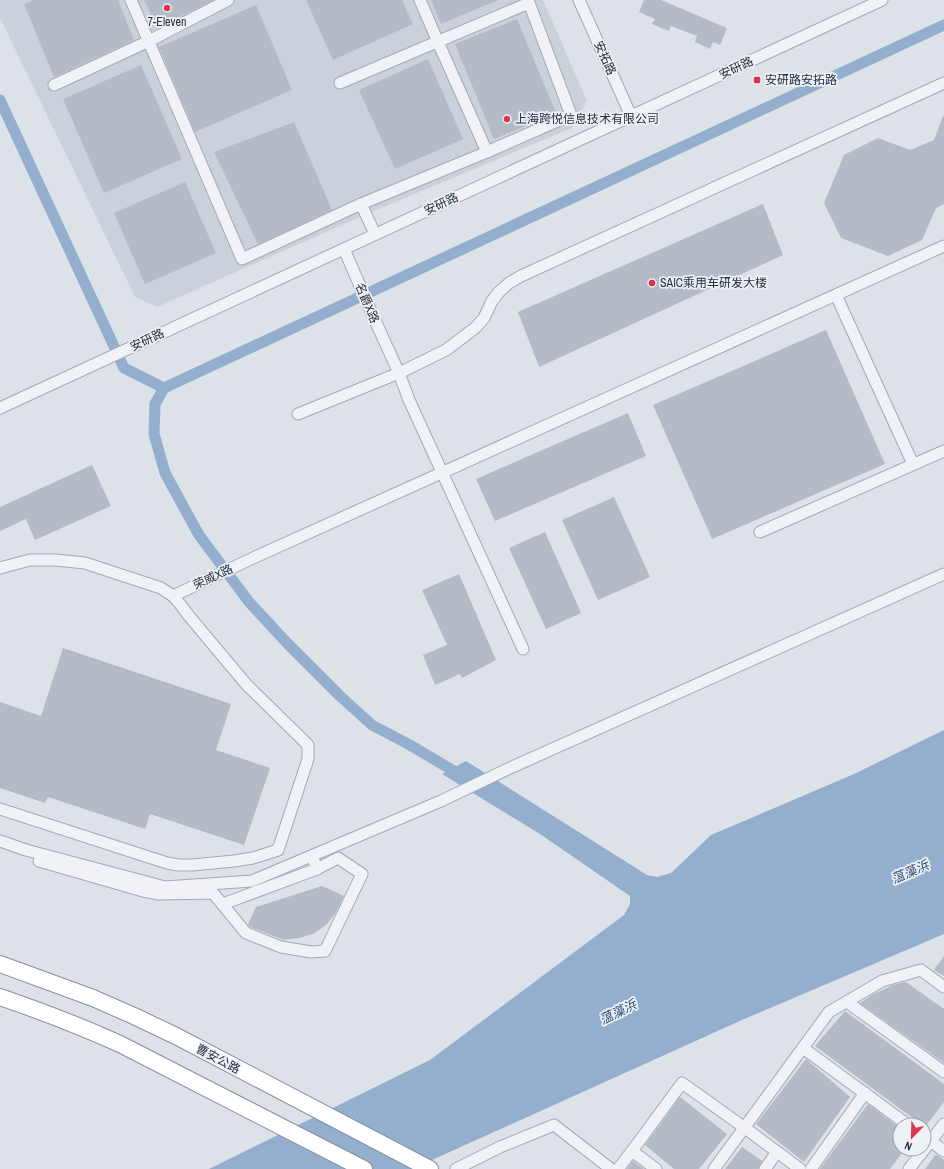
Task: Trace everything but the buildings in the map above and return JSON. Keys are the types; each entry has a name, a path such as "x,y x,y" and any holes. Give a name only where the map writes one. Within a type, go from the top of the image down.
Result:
{"highway":[{"name":"曹安公路","path":"0,964 86,996 134,1016 176,1036 430,1169"},
{"path":"0,997 37,1009 120,1044 364,1169"}],"street":[{"path":"131,0 242,259 361,204 487,152 571,115 528,2 340,83"},
{"path":"54,85 149,41 228,0"},
{"path":"420,0 487,152"},
{"name":"安拓路","path":"579,0 631,116"},
{"name":"安研路","path":"0,408 882,0"},
{"path":"298,414 399,373 446,350 475,328 484,318 492,301 499,292 509,283 521,276 944,83"},
{"path":"361,204 375,234"},
{"name":"荣威X路","path":"173,596 253,558 944,246"},
{"name":"名爵X路","path":"344,249 390,357 399,373 409,400 523,648"},
{"path":"836,295 913,464"},
{"path":"760,532 944,450"},
{"path":"0,568 30,560 56,560 84,563 161,588 173,596 246,684 308,746 308,759 278,850 253,858 192,865 167,863 0,809"},
{"path":"0,842 166,887 252,882 441,801 510,768 944,574"},
{"path":"0,849 143,891 159,894 213,893 246,933 281,946 311,952 325,951 362,874 338,858 317,868 223,904"},
{"path":"312,856 317,868"},
{"path":"246,882 254,892"},
{"path":"714,1169 829,1012 882,981 921,970 944,987"},
{"path":"847,1002 944,1072"},
{"path":"803,1048 897,1117"},
{"path":"618,1169 682,1083 800,1169"},
{"path":"811,1169 865,1093"},
{"path":"932,1135 944,1124"},
{"path":"456,1169 500,1146 554,1125 611,1169"},
{"path":"932,1143 944,1151"},
{"path":"632,1151 656,1169"},
{"path":"765,1169 777,1152"},
{"path":"909,1169 916,1157"}],"shaded area":[{"path":"0,0 543,0 587,101 572,128 360,217 157,307 135,297 0,18"}],"water":[{"name":"蕰藻浜","path":"944,730 944,934 742,1020 412,1169 209,1169 430,1060 624,915 630,904 630,896 540,834 442,774 466,761 647,875 657,877 671,873 711,835 854,774"}],"waterway":[{"path":"464,777 410,745 372,725 340,696 249,602 199,535 165,473 154,434 155,404 164,388 944,25"},
{"path":"0,100 124,368 164,388"}],"place":[{"name":"7-Eleven","path":"167,8"},
{"name":"安研路安拓路","path":"757,80"},
{"name":"上海跨悦信息技术有限公司","path":"507,119"},
{"name":"SAIC乘用车研发大楼","path":"652,283"}]}
